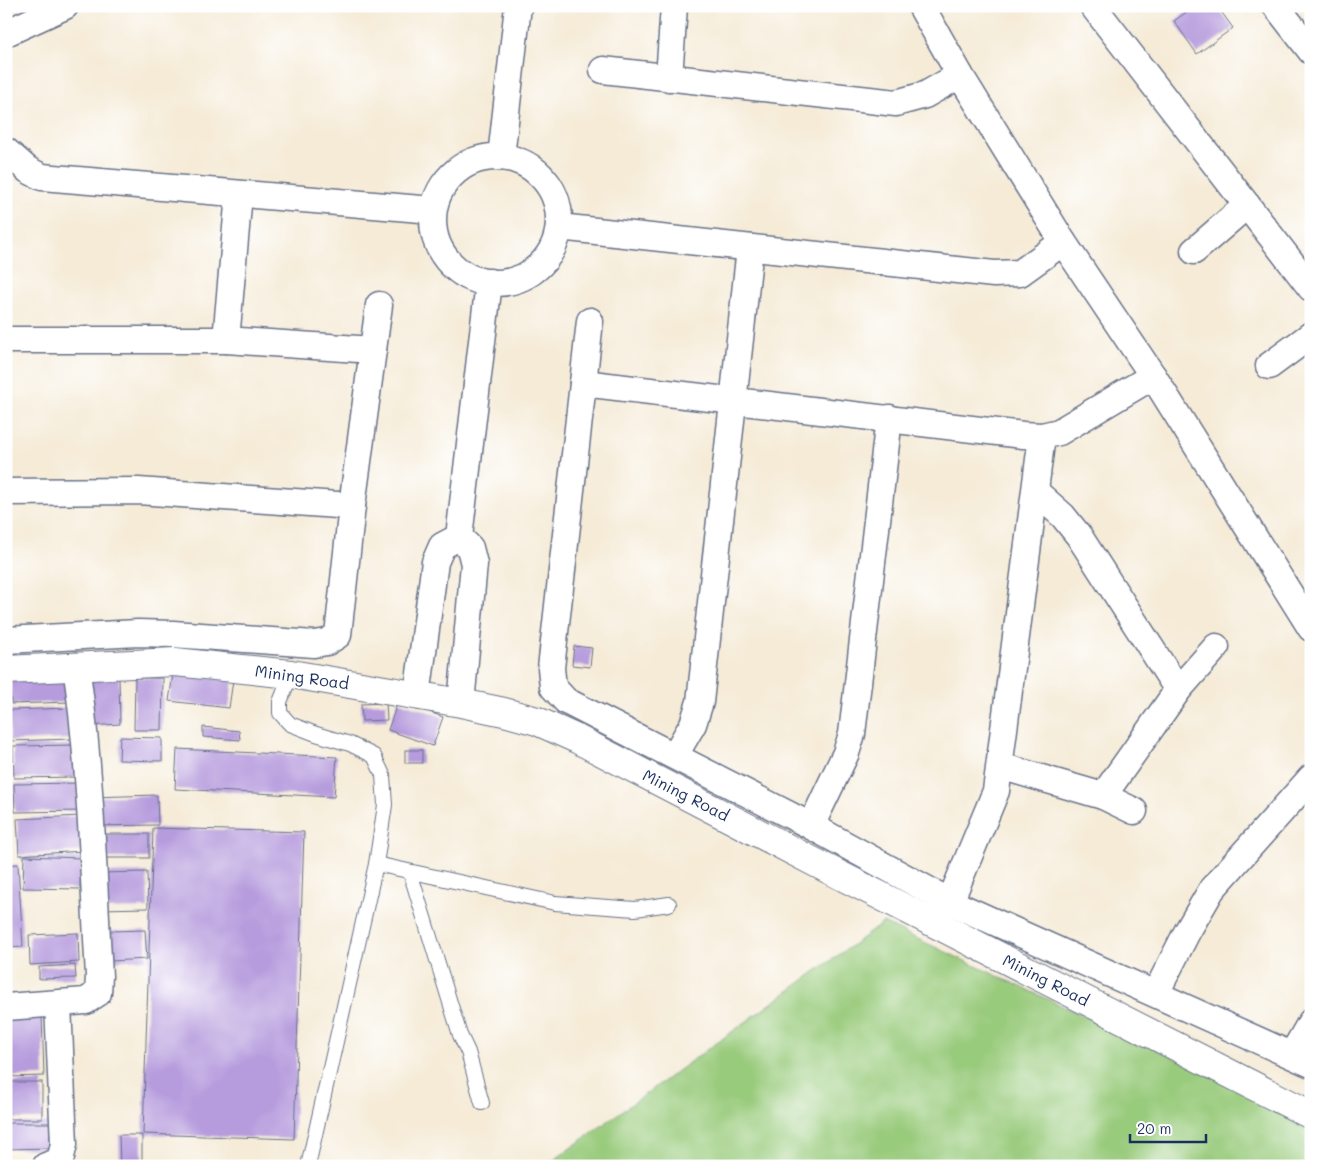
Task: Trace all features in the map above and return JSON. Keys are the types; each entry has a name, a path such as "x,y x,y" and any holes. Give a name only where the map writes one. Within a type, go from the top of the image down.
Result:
{"street":[{"path":"6,33 65,6"},
{"path":"501,157 518,6"},
{"path":"669,78 674,6"},
{"path":"921,6 960,75 1063,242 1153,376 1311,628"},
{"path":"1093,6 1311,288"},
{"path":"1276,6 1311,51"},
{"path":"603,70 896,103 925,95 960,75"},
{"path":"6,151 28,170 42,177 433,210"},
{"path":"501,157 521,162 538,172 551,188 558,207 559,227 553,246 542,262 527,274 509,281 489,282 470,277 452,266 440,250 433,230 433,210 439,192 449,176 464,164 482,158 501,157"},
{"path":"226,340 239,194"},
{"path":"1194,251 1247,205"},
{"path":"559,227 994,274 1020,273 1063,242"},
{"path":"675,755 693,724 700,702 750,248"},
{"path":"459,537 489,282"},
{"path":"6,640 138,633 314,644 327,642 338,634 352,506 379,305"},
{"path":"590,321 551,668 553,687 566,701 811,826 950,902 1301,1059 1311,1022"},
{"path":"1268,366 1311,335"},
{"path":"6,340 226,340 373,350"},
{"path":"583,382 1042,436 1059,432 1153,376"},
{"path":"811,826 846,753 852,734 889,418"},
{"path":"950,902 996,792 1042,436"},
{"path":"6,492 138,491 352,506"},
{"path":"1036,492 1063,516 1079,536 1178,690"},
{"path":"417,696 435,562 442,546 459,537"},
{"path":"459,537 470,548 474,564 461,703"},
{"path":"427,630 468,634"},
{"path":"1103,796 1178,690 1216,647"},
{"name":"Mining Road","path":"6,670 175,662 291,674 461,703 504,712 537,722 577,739 1311,1115"},
{"path":"6,1007 86,1001 98,992 99,976 82,709 76,666"},
{"path":"1000,766 1103,796 1134,811"},
{"path":"1156,993 1187,932 1212,890 1311,778"},
{"path":"46,1166 60,1160 64,1144 58,1004"}],"lane":[{"path":"291,674 280,702 280,712 290,724 350,744 374,756 383,775 385,805 376,864 308,1166"},
{"path":"376,864 555,903 635,909 669,904"},
{"path":"410,872 460,1035 468,1052 482,1103"}],"green space":[{"path":"883,923 1311,1121 1311,1166 533,1166 554,1160"}],"building":[{"path":"1195,6 1217,6 1233,28 1197,54 1174,21"},
{"path":"574,646 592,648 590,667 572,665"},
{"path":"173,674 233,680 229,708 169,701"},
{"path":"119,677 120,724 89,726 87,678"},
{"path":"135,678 163,678 162,730 134,730"},
{"path":"70,679 70,702 11,704 10,680"},
{"path":"398,701 443,717 433,746 388,730"},
{"path":"386,703 387,720 362,721 361,704"},
{"path":"71,708 72,739 10,741 9,710"},
{"path":"203,727 239,731 240,740 203,737"},
{"path":"120,737 162,738 162,761 119,760"},
{"path":"77,745 78,777 14,778 13,746"},
{"path":"177,749 337,757 334,797 175,789"},
{"path":"405,750 422,750 422,763 405,763"},
{"path":"82,783 82,811 15,812 14,784"},
{"path":"157,795 158,825 91,826 91,797"},
{"path":"81,816 84,851 19,855 17,819"},
{"path":"153,828 304,832 294,1139 143,1134"},
{"path":"103,834 149,834 149,858 103,858"},
{"path":"24,856 81,858 80,889 23,888"},
{"path":"18,864 23,947 6,948 6,865"},
{"path":"147,872 148,908 99,909 98,873"},
{"path":"145,930 147,959 110,961 109,931"},
{"path":"78,933 79,962 30,965 29,935"},
{"path":"75,965 76,978 39,979 39,967"},
{"path":"6,1015 42,1015 44,1076 6,1077"},
{"path":"6,1082 42,1082 42,1119 6,1119"},
{"path":"6,1123 50,1123 50,1148 6,1149"},
{"path":"119,1135 142,1135 142,1165 120,1166"}]}
